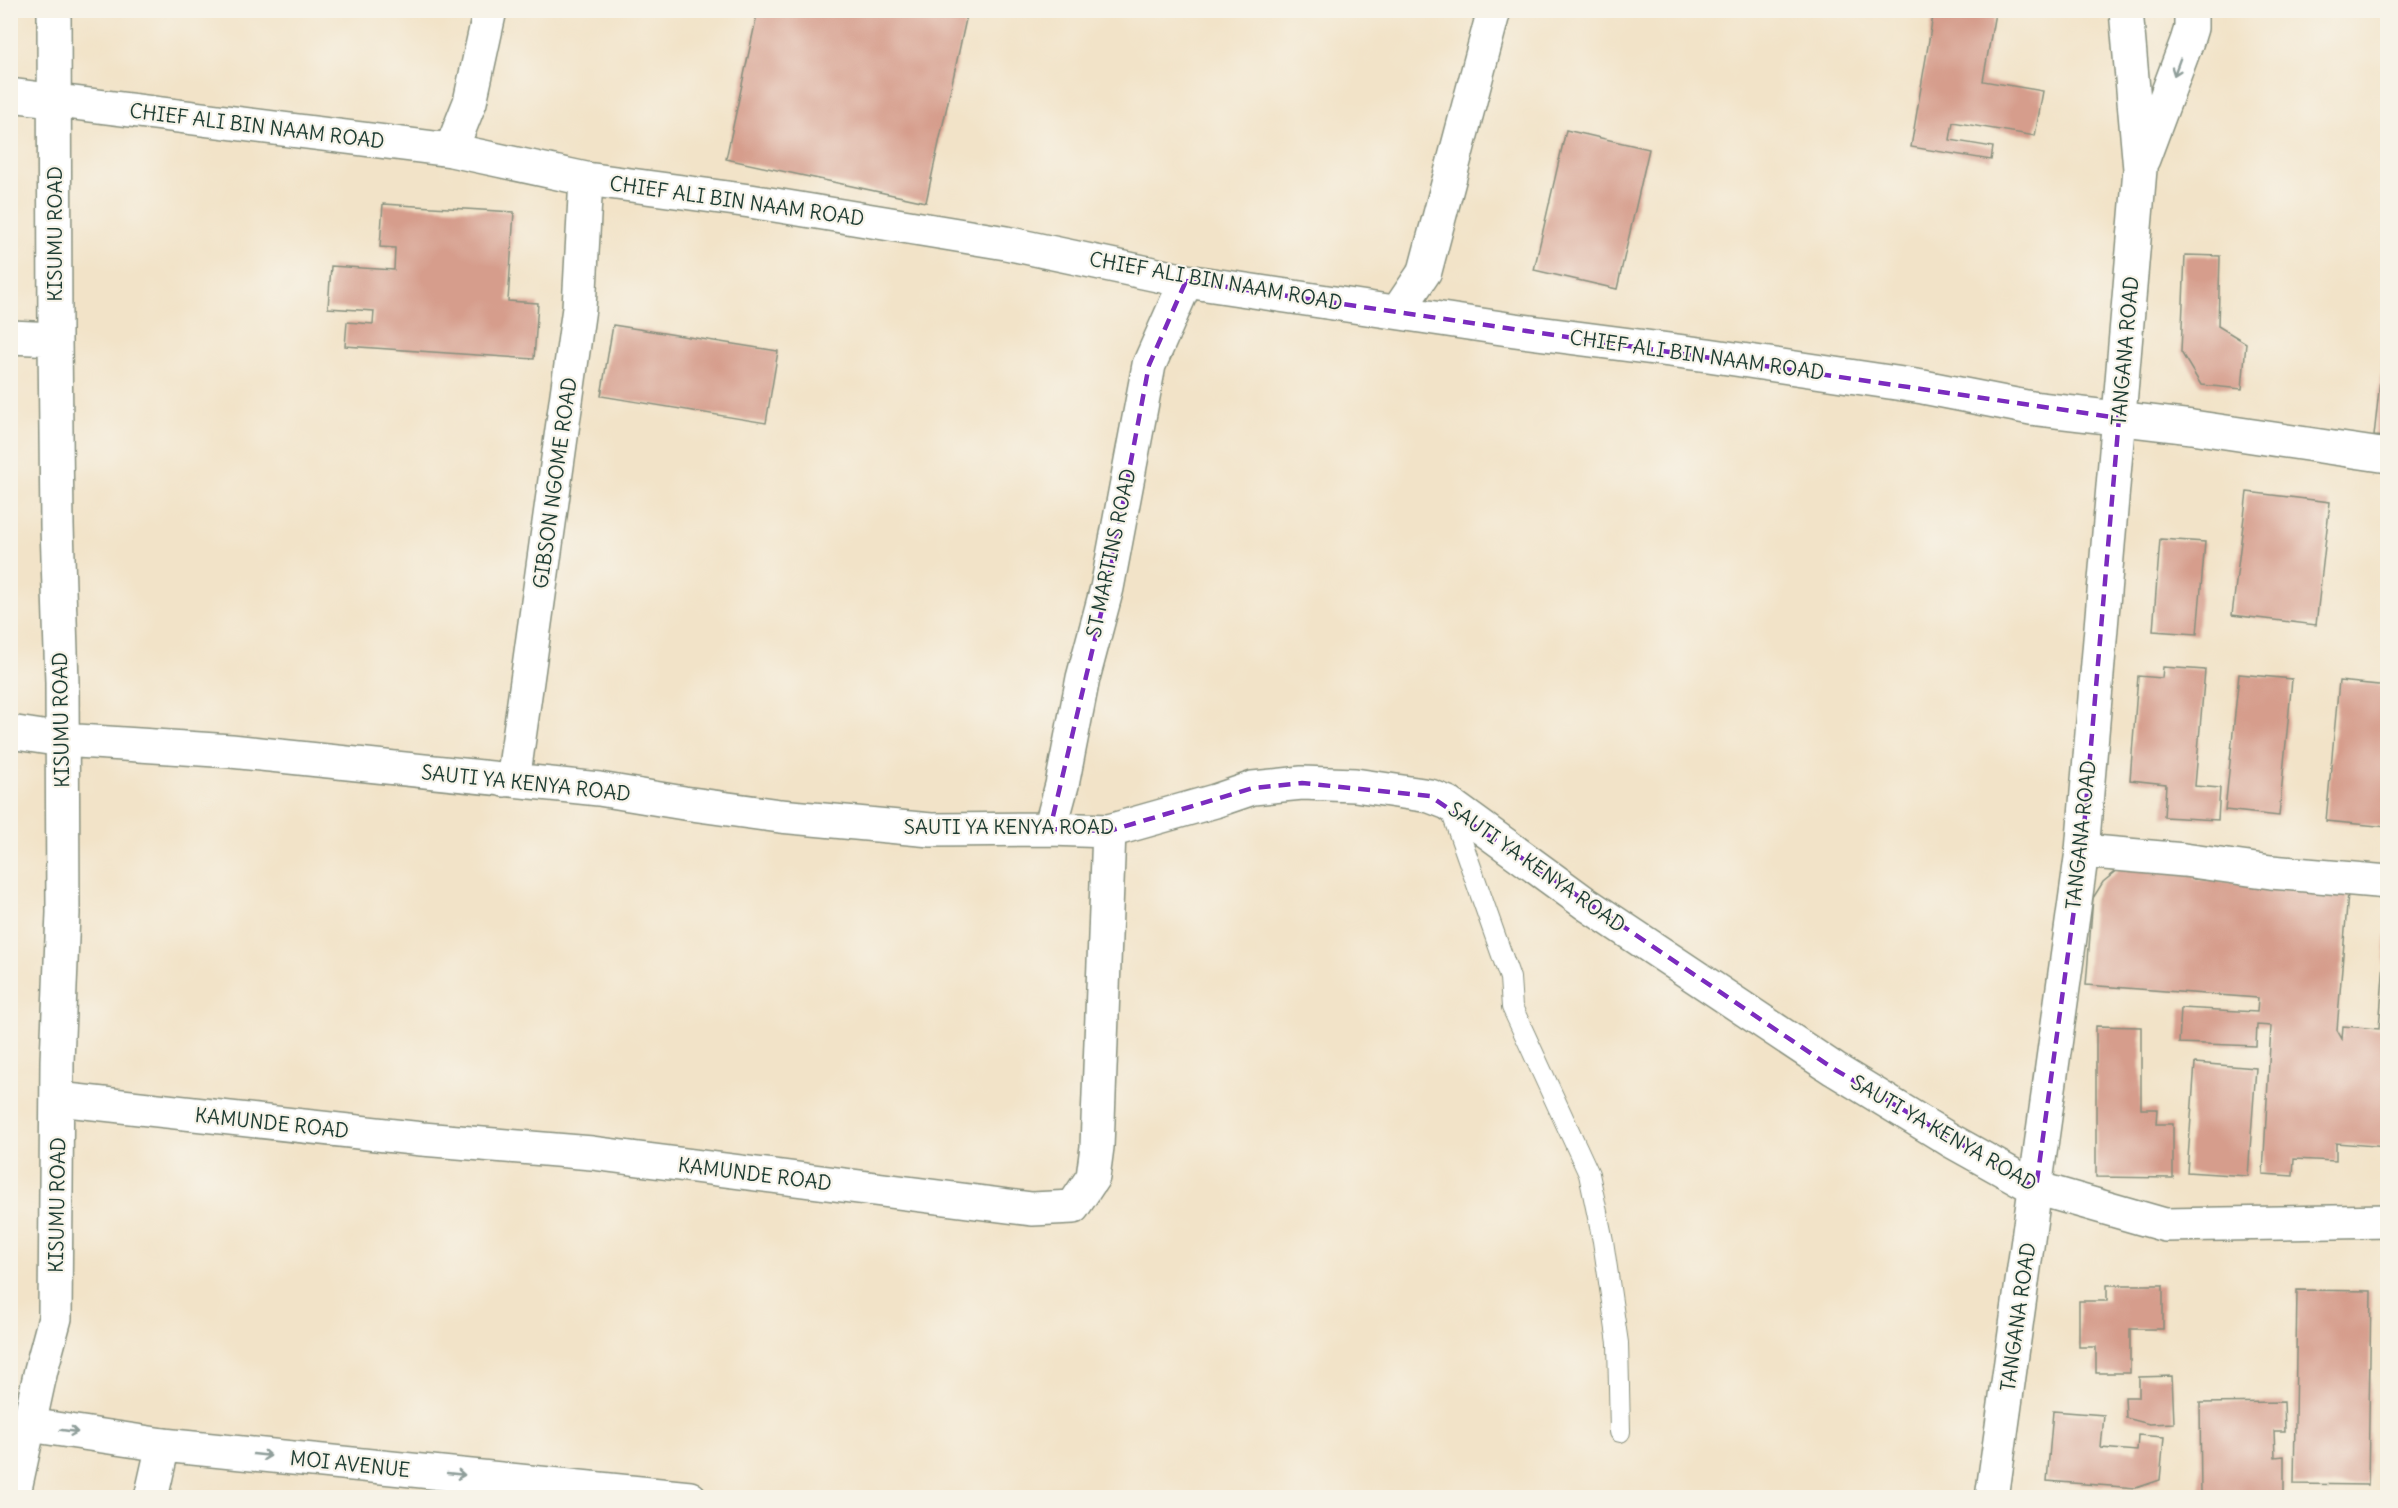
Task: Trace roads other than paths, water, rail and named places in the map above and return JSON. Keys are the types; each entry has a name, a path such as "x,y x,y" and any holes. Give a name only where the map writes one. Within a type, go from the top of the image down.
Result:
{"street":[{"name":"KISUMU ROAD","path":"13,1497 20,1426 41,1370 55,1318 57,1061 63,913 55,339 54,10"},
{"path":"452,150 470,102 490,10"},
{"path":"1398,311 1425,271 1494,10"},
{"name":"TANGANA ROAD","path":"1992,1497 2082,851 2140,169 2126,10"},
{"name":"TANGANA ROAD","path":"2140,169 2187,41 2191,28 2191,10"},
{"name":"CHIEF ALI BIN NAAM ROAD","path":"10,95 452,150 586,179 750,201 1006,243 1186,281 1923,387 2031,408 2192,427 2388,456"},
{"name":"GIBSON NGOME ROAD","path":"504,780 514,774 567,399 579,308 586,179"},
{"name":"ST MARTINS ROAD","path":"1050,829 1062,785 1083,678 1107,588 1149,365 1186,281"},
{"path":"10,337 55,339"},
{"name":"SAUTI YA KENYA ROAD","path":"10,732 62,740 231,751 599,789 695,805 855,824 931,830 1109,831 1253,788 1302,783 1355,785 1430,796 1448,803 1585,903 1834,1069 1950,1140 2036,1188 2165,1224 2388,1221"},
{"name":"KAMUNDE ROAD","path":"58,1099 422,1139 592,1153 1032,1209 1073,1206 1093,1177 1097,1147 1109,831"},
{"path":"2082,851 2184,860 2271,872 2388,882"},
{"name":"MOI AVENUE","path":"20,1426 163,1445 690,1497"},
{"path":"151,1497 163,1445"}],"lane":[{"path":"1448,803 1510,978 1512,1007 1589,1174 1603,1241 1618,1343 1620,1432"}]}
